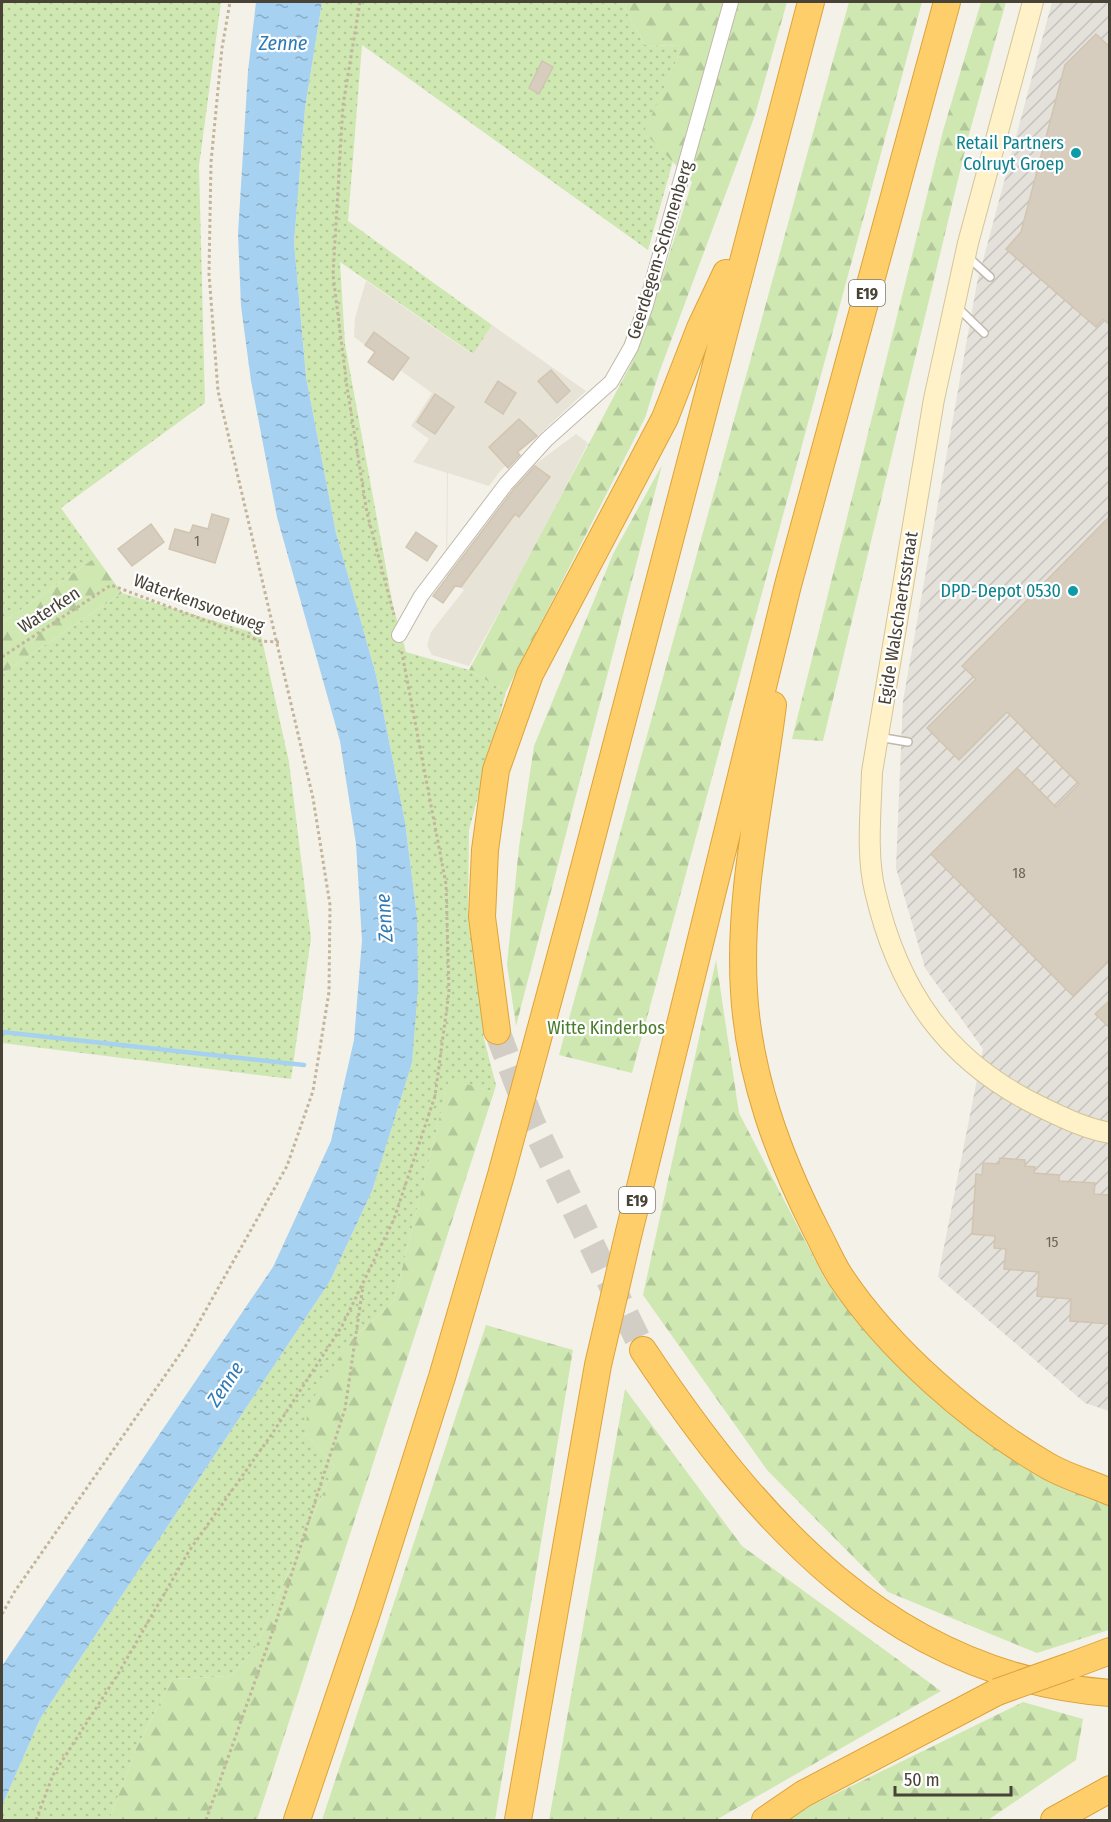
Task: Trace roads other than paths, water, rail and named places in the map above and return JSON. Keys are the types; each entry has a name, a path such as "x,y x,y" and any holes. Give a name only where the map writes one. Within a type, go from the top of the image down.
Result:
{"highway":[{"path":"297,1821 431,1410 501,1175 573,913 751,221 811,2"},
{"name":"E19","path":"518,1821 598,1365 789,585 947,2"},
{"path":"497,1031 482,917 485,850 496,770 530,674 665,418 700,328 751,221"},
{"path":"789,585 769,743 745,892 744,991 752,1061 772,1131 802,1202 840,1276 886,1333 931,1379 984,1422 1049,1467 1110,1492"},
{"path":"644,1350 689,1418 765,1512 867,1603 936,1646 1019,1679 1069,1690 1110,1693"},
{"path":"765,1821 803,1794 997,1692 1110,1651"},
{"path":"1054,1821 1110,1789"}],"main road":[{"name":"Egide Walschaertsstraat","path":"1034,2 965,255 934,399 872,772 871,830 874,889 896,962 936,1027 976,1069 1023,1098 1065,1119 1087,1129 1110,1132"}],"street":[{"name":"Geerdegem-Schonenberg","path":"399,635 421,596 506,484 546,440 611,382 631,347 645,308 731,2"}],"lane":[{"path":"965,255 990,277"},
{"path":"954,304 984,333"},
{"path":"878,737 908,742"}],"water":[{"name":"Zenne","path":"256,2 322,2 305,108 294,242 306,377 336,533 376,675 405,822 417,917 418,987 412,1063 372,1191 330,1281 40,1719 2,1806 2,1666 273,1267 331,1141 354,1040 362,940 356,844 340,741 277,517 251,381 241,306 238,234 248,71"}],"waterway":[{"path":"2,1032 304,1065"}],"tunnel":[{"path":"497,1031 531,1120 643,1350"}],"place":[{"name":"Retail Partners Colruyt Groep","path":"1076,153"},
{"name":"DPD-Depot 0530","path":"1073,591"}],"park label":[{"name":"Witte Kinderbos","path":"606,1028"}]}
